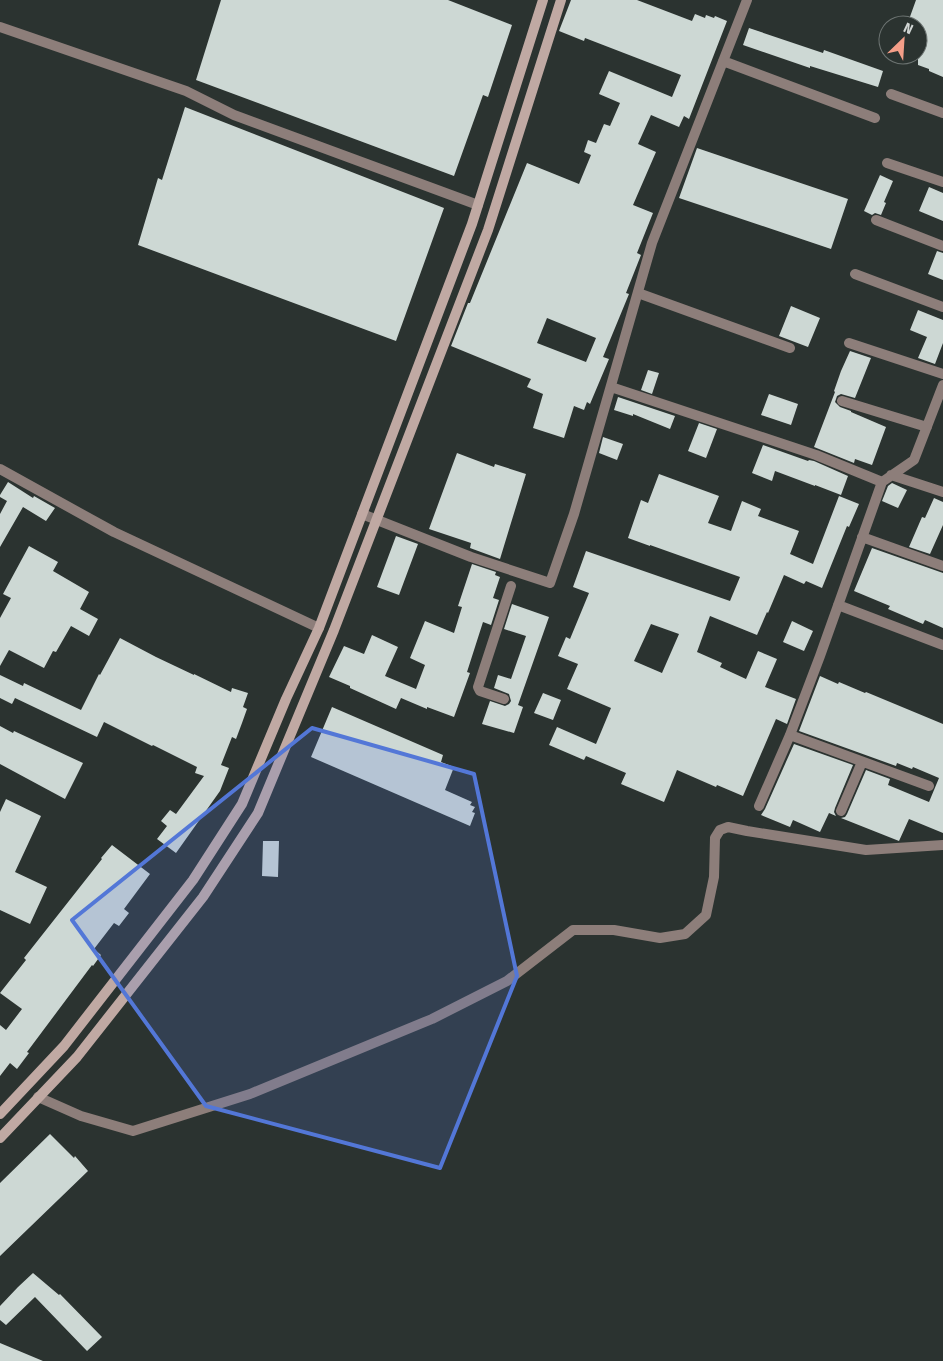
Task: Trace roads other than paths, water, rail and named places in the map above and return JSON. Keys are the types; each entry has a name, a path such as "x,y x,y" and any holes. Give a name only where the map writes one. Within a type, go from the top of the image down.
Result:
{"street":[{"path":"0,1114 64,1046 193,880 242,804 286,699 319,628 468,233 543,0"},
{"path":"0,1138 77,1057 203,897 258,813 334,630 488,230 561,0"},
{"path":"362,514 471,557 514,578 550,583 574,514 652,243 747,0"},
{"path":"0,27 186,91 234,115 478,205"},
{"path":"723,61 875,118"},
{"path":"891,94 943,113"},
{"path":"887,163 943,182"},
{"path":"876,220 943,246"},
{"path":"855,274 943,307"},
{"path":"638,293 790,348"},
{"path":"849,343 943,374"},
{"path":"758,806 790,735 882,482 914,460 941,398 943,385"},
{"path":"611,387 816,455 882,482"},
{"path":"842,401 927,427"},
{"path":"0,469 114,532 319,628"},
{"path":"891,475 943,492"},
{"path":"862,537 943,566"},
{"path":"504,699 480,691 478,682 514,578"},
{"path":"838,605 943,645"},
{"path":"790,735 929,786"},
{"path":"842,811 862,762"},
{"path":"38,1097 81,1116 133,1131 250,1094 432,1019 507,981 573,930 614,930 660,938 685,934 706,915 714,877 715,838 720,830 728,827 747,832 866,850 943,845"}]}
